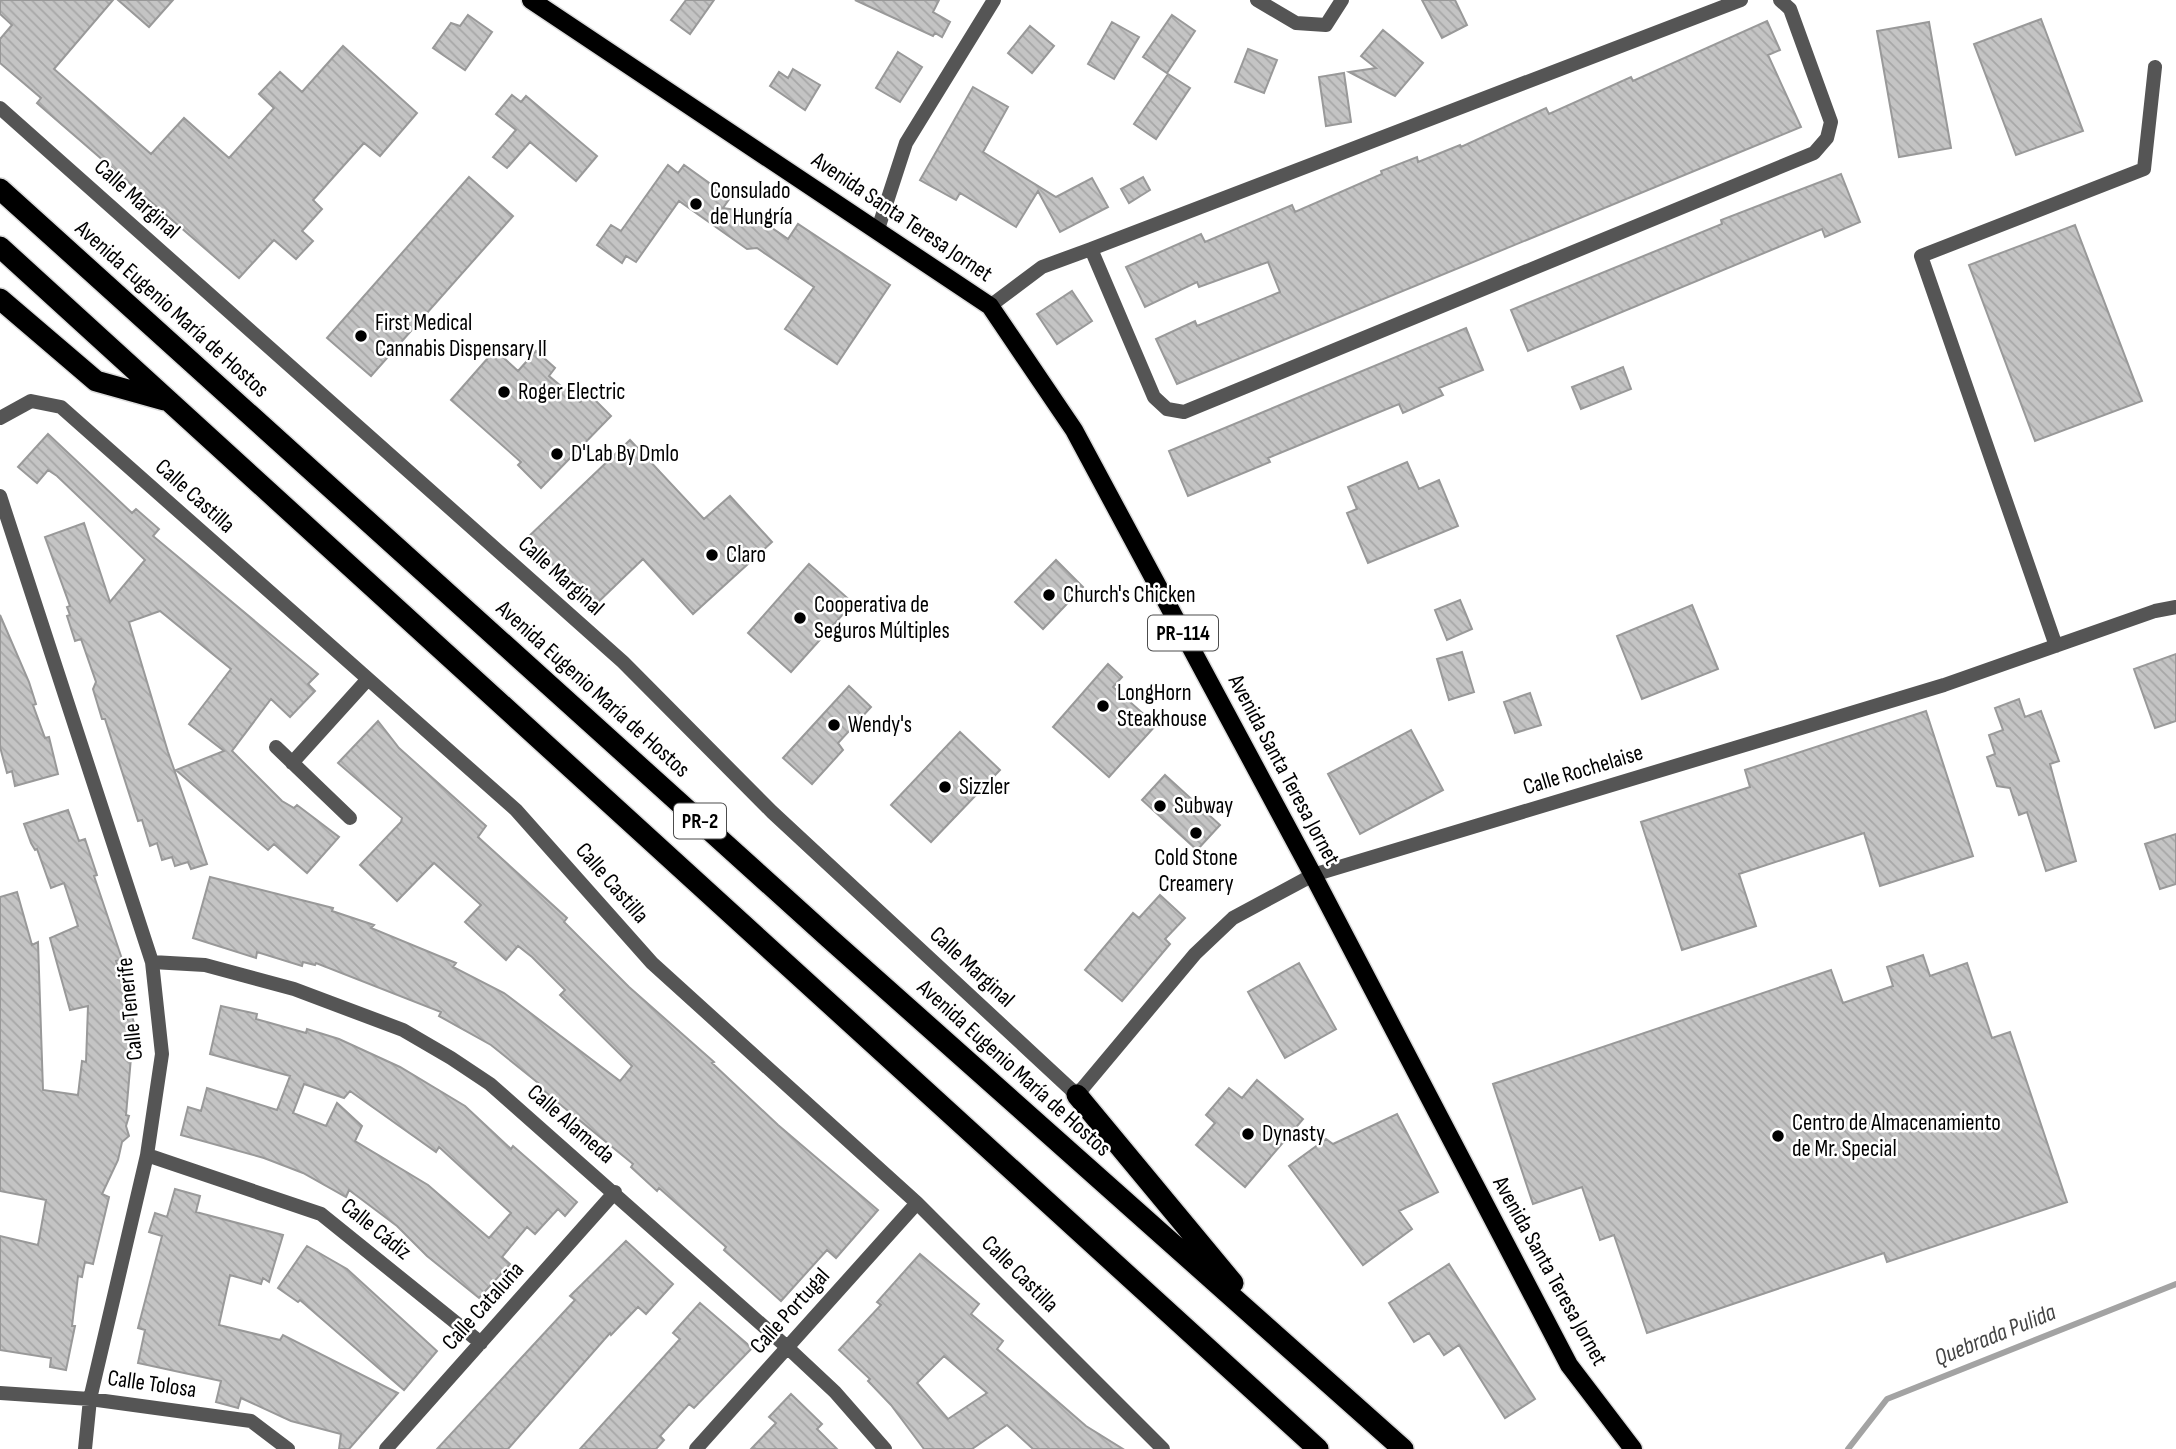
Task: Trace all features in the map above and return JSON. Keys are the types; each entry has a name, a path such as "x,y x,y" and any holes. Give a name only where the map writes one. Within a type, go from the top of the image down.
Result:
{"highway":[{"name":"Avenida Eugenio María de Hostos","path":"0,189 829,938 1403,1449"},
{"name":"PR-2","path":"0,247 1318,1449"},
{"path":"0,299 96,381 169,401"},
{"path":"1077,1094 1279,1339"}],"main road":[{"name":"Avenida Santa Teresa Jornet","path":"531,0 990,306 1074,430 1313,875 1569,1365 1633,1449"}],"street":[{"path":"878,229 906,143 994,0"},
{"path":"1257,0 1296,23 1326,25 1342,0"},
{"path":"990,306 1042,267 1741,0"},
{"path":"1091,249 1154,397 1167,409 1184,412 1814,153 1827,138 1831,122 1790,9 1780,0"},
{"path":"2056,646 1921,256 2144,169 2155,67"},
{"name":"Calle Marginal","path":"0,108 623,662 772,812 1077,1094"},
{"name":"Calle Castilla","path":"0,418 31,401 61,407 516,810 652,963 917,1203 1163,1449"},
{"name":"Calle Tenerife","path":"0,496 152,962 162,1054 146,1155 90,1399 85,1449"},
{"name":"Calle Rochelaise","path":"1077,1094 1195,954 1233,918 1313,875 1944,685 2176,607"},
{"path":"292,763 368,679"},
{"path":"276,747 351,818"},
{"name":"Calle Alameda","path":"152,962 218,968 294,989 404,1030 490,1084 788,1348 835,1392 885,1449"},
{"name":"Calle Cádiz","path":"146,1155 321,1214 481,1343"},
{"name":"Calle Cataluña","path":"386,1449 615,1192"},
{"name":"Calle Portugal","path":"696,1449 917,1203"},
{"name":"Calle Tolosa","path":"0,1393 90,1399 251,1421 288,1449"}],"building":[{"path":"0,0 113,0 54,69 151,154 184,118 229,158 274,108 259,94 280,72 302,92 343,46 417,113 380,156 364,143 313,200 322,209 302,231 313,241 296,259 274,240 239,278 37,103 41,98 0,63 0,39 12,25 0,14"},
{"path":"118,0 173,0 149,27"},
{"path":"686,0 714,0 690,34 671,20"},
{"path":"855,0 939,0 933,12 950,22 942,37 935,33 933,36"},
{"path":"1422,0 1455,0 1467,25 1442,38"},
{"path":"468,15 492,32 465,70 433,48 451,23 460,26"},
{"path":"1172,15 1195,31 1167,73 1143,57"},
{"path":"2041,19 2083,131 2016,155 1974,44"},
{"path":"1767,21 1780,50 1768,55 1801,127 1177,384 1156,339 1195,321 1197,326 1280,292 1268,262 1199,287 1197,282 1145,307 1126,267 1201,234 1205,242 1292,205 1295,212 1382,174 1381,171 1417,157 1418,162 1460,145 1461,147 1546,108 1549,114 1631,77 1633,81"},
{"path":"1112,22 1139,37 1114,79 1088,64"},
{"path":"1929,22 1951,148 1899,157 1877,31"},
{"path":"1030,26 1054,46 1032,73 1008,53"},
{"path":"1383,30 1423,63 1395,96 1349,72 1376,68 1361,56"},
{"path":"1248,49 1277,60 1264,93 1235,82"},
{"path":"898,52 922,67 900,102 876,88"},
{"path":"793,69 820,85 805,110 770,86 779,72 788,78"},
{"path":"1344,73 1351,122 1326,126 1319,77"},
{"path":"1168,74 1190,88 1156,139 1134,124"},
{"path":"973,87 1008,107 983,152 1056,197 1092,178 1108,207 1060,232 1038,191 1016,227 960,193 956,200 920,180"},
{"path":"512,95 521,102 526,96 597,156 576,181 530,142 507,168 493,157 516,130 496,114"},
{"path":"668,165 678,173 684,165 730,198 723,208 749,212 788,239 798,224 890,285 837,364 785,329 814,287 757,248 747,249 679,201 636,262 626,256 622,263 597,245 611,225 621,231"},
{"path":"1841,174 1860,222 1825,237 1822,229 1528,351 1511,310 1722,224 1721,220"},
{"path":"469,177 513,216 371,376 327,338"},
{"path":"1143,177 1150,190 1129,203 1121,189"},
{"path":"2075,225 2142,401 2035,441 1969,265"},
{"path":"1072,291 1092,321 1057,344 1037,314"},
{"path":"1466,328 1483,370 1439,388 1443,395 1403,413 1399,404 1268,458 1270,462 1188,496 1169,451"},
{"path":"495,350 518,371 536,351 555,368 549,376 580,402 588,393 611,416 541,488 518,465 521,462 451,400"},
{"path":"1623,367 1631,389 1581,409 1572,387"},
{"path":"48,434 132,513 136,509 159,529 153,536 318,674 308,684 315,691 290,717 271,699 232,751 282,801 294,808 297,805 339,837 307,873 274,844 268,850 176,770 224,751 189,724 231,669 160,611 129,622 168,752 207,864 191,869 188,862 175,866 172,857 162,860 157,843 150,846 142,820 138,821 105,719 102,719 93,689 96,682 81,639 75,641 67,616 70,615 67,607 70,606 45,537 84,523 110,602 145,560 57,476 48,470 37,483 18,467"},
{"path":"630,440 704,519 730,496 772,542 693,614 643,559 593,607 527,538"},
{"path":"1407,462 1419,489 1439,480 1458,526 1368,563 1347,513 1357,509 1348,487"},
{"name":"Church's Chicken","path":"1056,560 1083,587 1043,629 1015,602"},
{"name":"Cooperativa de Seguros Múltiples","path":"809,564 853,603 791,672 748,633"},
{"path":"1460,600 1472,629 1447,640 1435,610"},
{"path":"1692,605 1718,669 1642,699 1617,636"},
{"path":"0,615 29,682 36,704 33,705 45,738 49,737 58,774 15,786 12,771 7,773 0,747"},
{"path":"1462,652 1474,692 1449,700 1437,659"},
{"path":"2176,654 2176,721 2155,728 2134,669"},
{"name":"LongHorn Steakhouse","path":"1108,664 1122,677 1113,687 1156,725 1109,777 1053,727"},
{"name":"Wendy's","path":"849,686 871,707 838,743 843,750 812,784 783,758"},
{"path":"1530,693 1541,725 1515,733 1504,702"},
{"path":"2019,699 2025,717 2041,711 2052,741 2059,761 2050,764 2076,861 2046,871 2027,812 2019,815 2010,788 1997,786 1987,757 1995,754 1989,735 2003,730 1995,708"},
{"path":"1926,711 1973,856 1880,886 1864,833 1739,874 1756,926 1682,950 1641,822 1750,787 1745,770"},
{"path":"378,721 399,748 486,826 478,837 567,918 564,922 629,987 714,1062 712,1063 778,1125 878,1210 836,1258 827,1250 781,1301 724,1250 726,1247 659,1188 657,1191 631,1167 633,1164 540,1088 542,1086 491,1045 439,1016 441,1012 316,963 303,962 302,966 257,952 256,958 193,938 210,877 333,908 332,911 374,925 371,928 456,963 453,967 504,993 620,1081 632,1066 560,995 565,990 532,957 518,946 506,960 465,922 481,905 434,863 397,901 360,865 402,818 338,763"},
{"path":"1411,730 1443,790 1360,834 1328,774"},
{"name":"Sizzler","path":"960,732 1000,770 931,842 891,805"},
{"path":"1165,775 1220,825 1197,850 1142,800"},
{"path":"68,810 79,841 85,839 97,875 94,876 122,959 116,961 134,1023 126,1115 129,1116 126,1126 129,1136 122,1142 118,1160 102,1194 109,1197 93,1264 85,1262 82,1277 78,1276 72,1326 75,1326 66,1370 50,1367 51,1358 0,1350 0,1236 38,1245 46,1200 0,1191 0,897 17,892 32,945 38,942 43,1090 78,1095 82,1061 86,1062 88,1006 70,1010 50,938 78,926 64,883 51,888 37,849 35,850 31,843 24,824"},
{"path":"2176,834 2176,884 2160,889 2145,844"},
{"path":"1160,895 1185,918 1165,939 1170,944 1122,1001 1085,970 1133,913 1139,918"},
{"name":"Centro de Almacenamiento de Mr. Special","path":"1923,955 1930,976 1967,963 1992,1038 2010,1032 2067,1202 1887,1262 1884,1253 1647,1333 1614,1235 1600,1240 1582,1187 1533,1204 1493,1084 1831,970 1843,1003 1893,986 1887,967"},
{"path":"1299,963 1336,1029 1285,1058 1248,992"},
{"path":"221,1006 257,1014 256,1019 306,1033 307,1029 339,1039 400,1067 465,1106 511,1149 513,1146 577,1202 565,1216 558,1209 535,1234 527,1227 502,1257 510,1264 479,1298 427,1256 397,1226 349,1190 346,1197 303,1173 264,1158 181,1135 188,1107 201,1111 207,1088 277,1110 290,1076 210,1054","holes":["304,1084 344,1098 350,1091 436,1152 439,1147 511,1213 489,1238 428,1185 355,1141 362,1126 337,1103 326,1126 293,1113"]},
{"name":"Dynasty","path":"1257,1080 1303,1119 1245,1187 1196,1145 1215,1123 1206,1115 1229,1088 1242,1098"},
{"path":"1397,1114 1438,1192 1399,1211 1412,1229 1363,1265 1289,1166 1326,1139 1333,1144"},
{"path":"175,1189 200,1196 196,1212 283,1235 269,1282 263,1278 261,1284 230,1275 219,1325 280,1340 283,1335 398,1393 349,1449 339,1449 341,1434 291,1421 241,1398 238,1408 216,1402 221,1381 138,1363 145,1330 138,1328 162,1236 149,1232 155,1213 167,1217"},
{"path":"626,1241 673,1284 646,1314 638,1307 611,1335 610,1333 508,1449 437,1449 575,1300 570,1296"},
{"path":"307,1246 347,1269 437,1351 404,1390 300,1300 298,1302 278,1288"},
{"path":"920,1254 979,1304 971,1314 1003,1341 997,1349 1086,1426 1123,1449 1033,1449 1007,1425 972,1449 924,1449 891,1405 868,1381 870,1379 839,1350 881,1305 877,1302","holes":["944,1356 987,1393 948,1419 917,1383"]},
{"path":"1449,1264 1535,1399 1505,1418 1459,1345 1444,1355 1429,1333 1414,1342 1389,1303"},
{"path":"700,1303 752,1348 694,1408 689,1404 660,1436 664,1440 656,1449 580,1449 680,1339 673,1333"},
{"path":"791,1394 822,1424 817,1429 837,1449 751,1449 776,1423 769,1417"}],"waterway":[{"name":"Quebrada Pulida","path":"1848,1449 1887,1399 2176,1284"}],"place":[{"name":"Consulado de Hungría","path":"696,204"},
{"name":"First Medical Cannabis Dispensary II","path":"361,336"},
{"name":"Roger Electric","path":"504,392"},
{"name":"D'Lab By Dmlo","path":"557,454"},
{"name":"Claro","path":"712,555"},
{"name":"Church's Chicken","path":"1049,595"},
{"name":"Cooperativa de Seguros Múltiples","path":"800,618"},
{"name":"LongHorn Steakhouse","path":"1103,706"},
{"name":"Wendy's","path":"834,725"},
{"name":"Sizzler","path":"945,787"},
{"name":"Subway","path":"1160,806"},
{"name":"Cold Stone Creamery","path":"1196,833"},
{"name":"Dynasty","path":"1248,1134"},
{"name":"Centro de Almacenamiento de Mr. Special","path":"1778,1136"}]}
